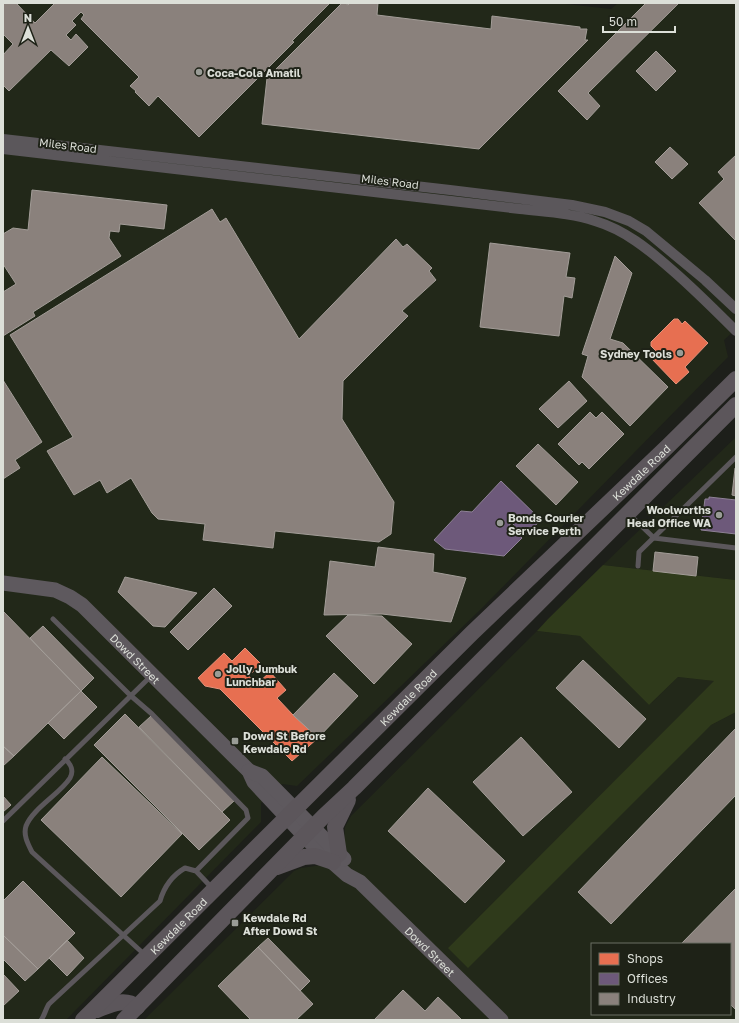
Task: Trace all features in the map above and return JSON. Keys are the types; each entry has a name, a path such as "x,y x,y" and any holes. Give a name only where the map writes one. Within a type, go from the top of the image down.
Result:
{"main road":[{"name":"Kewdale Road","path":"87,1016 478,628 736,379"},
{"name":"Kewdale Road","path":"124,1020 272,869 736,405"},
{"path":"613,498 628,512"},
{"name":"Dowd Street","path":"3,583 55,590 82,605 249,771 254,782 291,813 309,832 312,844 336,858 347,875 360,882 501,1020"},
{"path":"272,869 304,857 315,856 336,858 334,827 354,788"},
{"path":"87,1016 114,1004 123,1002 131,1002 137,1007"}],"street":[{"name":"Miles Road","path":"3,139 450,190 572,205 605,212 629,221 646,231 736,309"},
{"name":"Miles Road","path":"3,149 498,206 562,214 595,220 618,230 641,244 700,294 736,331"}],"lane":[{"path":"638,566 640,552 736,457"},
{"path":"628,512 654,538 736,548"},
{"path":"53,619 130,695 152,714 246,810 248,818 196,871"},
{"path":"3,821 152,675"},
{"path":"65,760 70,763 72,768 71,777 33,816 26,826 26,838 32,852 147,957"},
{"path":"41,1020 49,1004 160,901 162,894 176,874 185,868 196,871 214,890"}],"shaded area":[{"path":"3,3 557,3 611,9 618,3 736,3 736,329 724,340 728,357 480,610 297,786 282,784 261,803 261,822 66,1020 3,1020"},
{"path":"736,437 736,580 603,565"},
{"path":"537,631 580,636 649,705 678,677 715,681 448,948 711,725 736,712 736,1020 144,1020 294,871 301,868 322,865 344,842 345,827 351,816"}],"green space":[{"path":"603,565 736,580 736,712 711,725 468,968 448,948 714,681 678,677 649,705 580,636 537,631"}],"building: Shops":[{"path":"674,319 678,319 682,324 685,321 708,343 685,367 689,372 676,384 650,357 656,351 651,346 651,342"},
{"path":"245,648 261,664 249,676 257,684 270,672 286,690 277,698 318,738 292,761 220,689 205,686 198,678 224,653 232,661"}],"building: Offices":[{"path":"501,481 541,520 524,536 512,523 509,525 522,538 504,556 445,549 434,540 461,511 472,512"},
{"name":"Woolworths Head Office WA","path":"709,497 736,500 736,534 701,530 705,499 709,499"}],"building: Industry":[{"name":"Coca-Cola Amatil","path":"3,3 16,3 35,23 55,3 330,3 292,41 294,42 199,137 158,96 149,106 135,92 136,91 130,86 139,77 81,19 84,15 81,12 72,21 76,25 66,35 71,40 76,34 88,47 69,66 51,50 9,91 3,85 3,55 13,44 3,34"},
{"path":"342,3 348,5 350,3 378,3 377,15 491,29 492,16 580,27 580,29 587,29 585,40 588,40 479,149 262,124 267,78"},
{"path":"646,3 679,3 588,93 600,106 587,120 558,91"},
{"path":"656,51 676,71 656,91 636,71"},
{"path":"670,147 688,164 672,179 655,162"},
{"path":"736,155 736,241 699,203 724,179 718,172"},
{"path":"32,190 167,205 164,229 120,224 119,232 110,231 109,238 121,256 33,312 35,316 3,336 3,292 16,284 3,264 3,234 13,228 28,230"},
{"path":"212,209 220,222 226,218 299,339 396,239 403,247 407,244 432,268 429,271 436,280 402,311 408,316 343,381 342,419 394,502 391,534 379,542 275,531 273,548 203,540 205,524 158,519 152,513 131,478 107,493 100,480 74,495 47,451 73,437 10,335"},
{"path":"490,243 570,253 566,277 575,278 572,298 564,296 559,336 480,327"},
{"path":"615,256 632,273 610,339 623,343 668,387 630,426 582,377 588,356 582,354"},
{"path":"3,380 42,442 15,460 20,468 3,479"},
{"path":"569,381 587,401 558,428 539,409"},
{"path":"590,412 596,418 602,412 624,434 589,469 582,462 579,465 558,444"},
{"path":"538,444 578,482 556,505 516,466"},
{"path":"736,468 736,496 732,495"},
{"path":"378,547 434,554 433,572 466,578 451,622 382,614 324,615 330,561 375,567"},
{"path":"655,552 698,557 696,576 653,571"},
{"path":"125,577 197,593 165,627 153,626 118,592"},
{"path":"214,588 232,606 188,650 170,632"},
{"path":"3,611 81,691 14,756 3,746"},
{"path":"348,615 382,616 412,644 374,684 326,636"},
{"path":"43,626 94,678 81,691 30,638"},
{"path":"583,660 646,719 619,748 556,688"},
{"path":"334,673 358,696 318,738 293,715"},
{"path":"81,691 97,707 64,739 48,723"},
{"path":"125,714 230,820 199,850 94,745"},
{"path":"151,716 235,800 222,812 139,727"},
{"path":"736,728 736,795 611,924 578,892"},
{"path":"521,737 572,792 523,836 473,782"},
{"path":"3,746 14,756 3,766"},
{"path":"102,757 182,834 121,897 41,820"},
{"path":"428,788 505,861 465,903 388,831"},
{"path":"3,796 11,805 3,812"},
{"path":"23,881 75,933 38,969 3,935 3,901"},
{"path":"736,888 736,1010 731,1005 731,943 682,943"},
{"path":"3,935 38,969 25,981 3,959"},
{"path":"268,938 310,981 300,991 258,947"},
{"path":"67,940 84,958 67,976 49,958"},
{"path":"258,947 313,1004 296,1020 251,1020 218,986"},
{"path":"3,974 19,991 3,1006"},
{"path":"403,990 425,1011 438,997 462,1020 374,1020"}],"place":[{"name":"Coca-Cola Amatil","path":"199,72"},
{"name":"Sydney Tools","path":"680,353"},
{"name":"Woolworths Head Office WA","path":"719,515"},
{"name":"Bonds Courier Service Perth","path":"500,523"},
{"name":"Jolly Jumbuk Lunchbar","path":"218,674"},
{"name":"Dowd St Before Kewdale Rd","path":"235,741"},
{"name":"Kewdale Rd After Dowd St","path":"235,923"}]}
